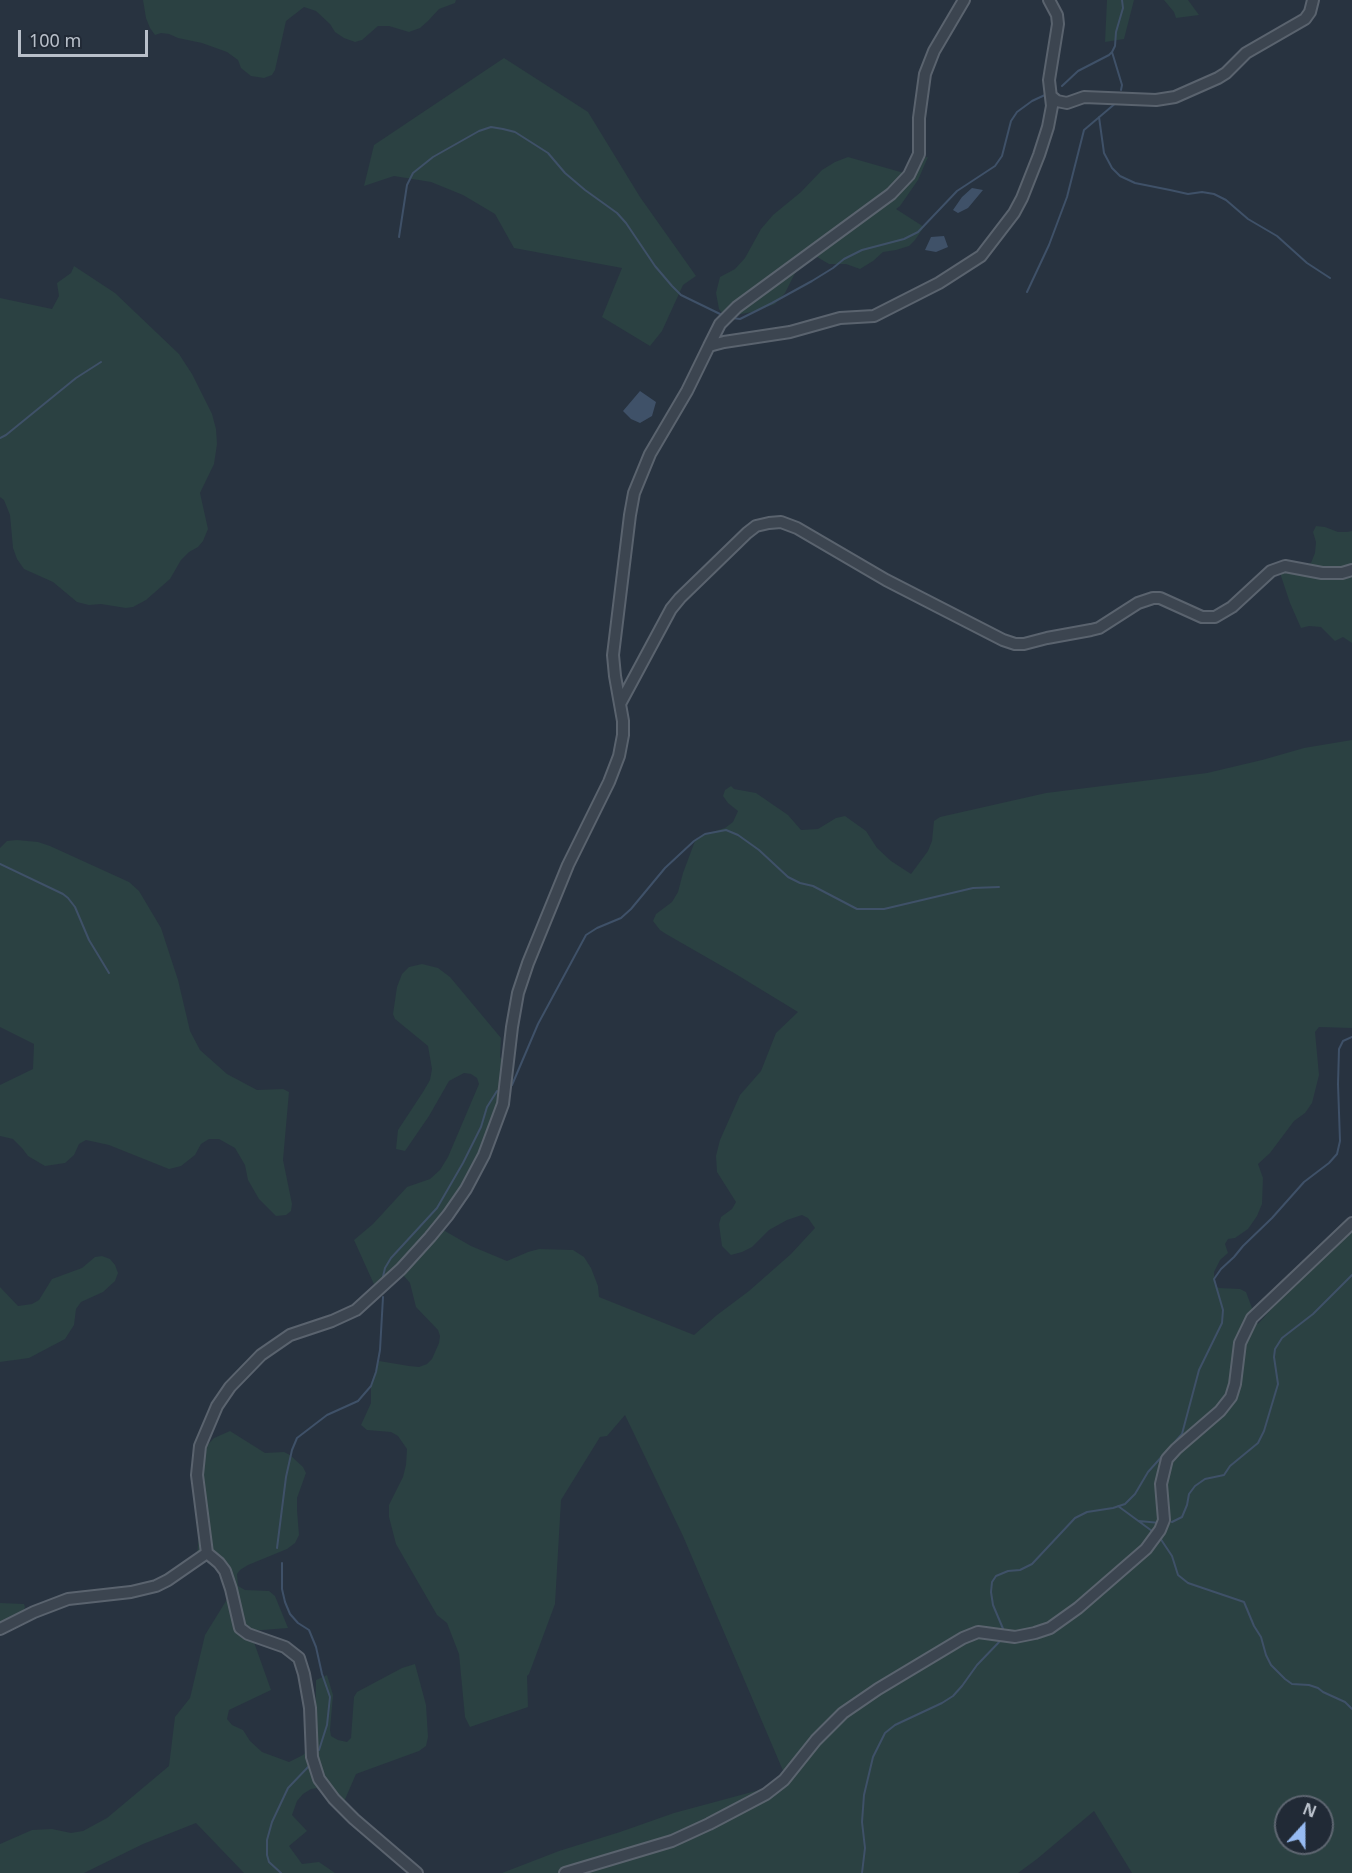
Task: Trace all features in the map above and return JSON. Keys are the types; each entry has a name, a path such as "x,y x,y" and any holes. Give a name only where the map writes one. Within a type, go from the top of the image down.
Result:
{"street":[{"path":"417,1873 354,1819 334,1799 319,1779 312,1757 310,1708 299,1658 285,1647 248,1634 240,1628 225,1571 207,1553 198,1491 197,1460 200,1446 217,1406 243,1372 277,1342 356,1310 384,1285 448,1215 466,1189 484,1155 503,1104 518,993 572,857 616,767 623,721 613,655 631,505 639,479 650,454 687,391 720,324 737,307 891,194 909,175 919,154 919,118 925,74 934,51 964,0"},
{"path":"710,346 790,332 840,318 874,316 939,283 981,256 1002,230 1022,198 1048,127 1052,106 1049,80 1058,24 1057,15 1049,0"},
{"path":"1051,96 1067,104 1084,97 1156,100 1175,97 1218,78 1246,53 1305,19 1310,12 1313,0"},
{"path":"620,704 675,604 747,533 756,526 769,523 781,522 797,528 886,580 1015,644 1099,628 1138,603 1153,598 1160,598 1202,617 1215,617 1232,607 1270,571 1285,566 1322,573 1352,570"},
{"path":"565,1873 672,1840 766,1794 789,1775 816,1740 843,1713 878,1689 963,1638 978,1632 1015,1637 1035,1633 1050,1628 1078,1608 1146,1549 1160,1530 1164,1520 1161,1484 1167,1459 1220,1411 1231,1397 1236,1384 1240,1342 1252,1318 1352,1223"},
{"path":"0,1629 34,1612 68,1599 131,1592 156,1586 207,1553"}],"green space":[{"path":"143,0 456,0 455,3 439,9 420,28 409,32 389,26 378,26 362,40 355,42 335,32 316,11 304,7 286,21 275,70 272,75 264,78 251,76 241,68 238,60 227,52 169,34 155,35 146,18"},
{"path":"1107,0 1134,0 1124,39 1105,42"},
{"path":"1164,0 1188,0 1199,15 1176,18"},
{"path":"504,58 588,112 640,197 696,276 683,285 662,331 650,346 602,317 622,268 514,248 495,214 463,195 431,182 394,176 364,186 374,145"},
{"path":"848,157 904,173 919,158 928,157 918,180 896,209 924,227 915,240 909,246 883,252 860,269 846,264 829,264 812,254 802,263 785,293 775,304 752,312 725,317 719,309 716,293 720,277 735,269 745,258 761,229 773,215 801,192 822,170"},
{"path":"74,266 115,293 179,354 212,414 216,429 217,444 214,464 200,493 208,529 203,541 181,560 170,579 146,600 133,607 89,605 77,602 53,582 24,569 13,548 10,515 4,500 0,497 0,298 52,309 59,296 57,283 71,273"},
{"path":"1316,526 1338,532 1352,531 1352,643 1343,637 1335,641 1321,627 1301,628 1277,564 1311,563 1315,553 1316,542 1313,532"},
{"path":"1352,740 1352,1028 1319,1027 1315,1032 1319,1075 1312,1103 1258,1164 1263,1178 1262,1204 1248,1229 1235,1238 1228,1239 1225,1244 1228,1253 1220,1260 1214,1277 1215,1286 1219,1288 1240,1289 1246,1292 1258,1324 1301,1275 1352,1224 1352,1873 1132,1873 1094,1811 1018,1873 502,1873 559,1851 674,1813 763,1789 784,1773 683,1536 625,1415 607,1436 600,1437 561,1500 555,1604 527,1676 528,1707 470,1727 465,1717 459,1654 447,1623 437,1615 396,1544 389,1517 389,1505 403,1477 407,1449 398,1436 391,1432 367,1430 361,1425 371,1403 371,1383 379,1361 419,1367 427,1364 432,1359 440,1336 438,1330 416,1307 410,1283 398,1269 377,1291 354,1240 373,1224 407,1187 430,1179 440,1170 448,1157 479,1084 477,1078 464,1073 449,1081 405,1151 396,1149 398,1130 430,1080 432,1069 428,1046 395,1019 393,1014 397,987 402,974 409,967 422,964 438,968 450,977 501,1038 500,1057 507,1067 493,1134 438,1227 471,1246 507,1261 539,1249 573,1250 584,1257 591,1268 598,1286 599,1297 694,1335 791,1254 815,1228 808,1218 802,1215 769,1230 752,1247 742,1252 731,1255 722,1246 719,1224 721,1217 732,1209 736,1202 717,1172 716,1156 720,1140 740,1095 761,1071 776,1033 798,1012 666,934 653,921 656,914 672,902 678,892 695,841 702,835 725,828 733,822 738,811 723,796 725,790 731,786 734,789 756,793 788,815 801,830 818,829 836,818 845,816 866,831 877,848 891,861 911,874 928,851 932,841 934,821 940,817 1046,793 1207,773 1304,748"},
{"path":"17,840 50,846 129,882 139,891 161,928 178,980 190,1031 200,1050 227,1074 257,1090 283,1089 289,1092 283,1160 292,1204 291,1211 286,1215 276,1216 259,1199 248,1180 245,1165 235,1148 219,1139 209,1139 201,1144 195,1155 181,1166 169,1169 109,1145 86,1140 79,1144 74,1155 65,1163 45,1166 28,1156 13,1139 0,1136 0,1085 33,1069 34,1044 0,1027 0,848 7,841"},
{"path":"102,1256 110,1259 115,1265 118,1273 115,1281 103,1292 81,1302 76,1309 74,1325 65,1339 29,1358 0,1362 0,1287 18,1306 32,1304 39,1300 52,1279 82,1268 95,1257"},
{"path":"230,1431 265,1453 284,1452 290,1455 306,1473 297,1498 299,1535 295,1543 287,1549 248,1565 237,1574 238,1586 245,1590 269,1591 275,1596 288,1628 250,1631 271,1690 229,1710 227,1719 232,1725 243,1730 250,1741 262,1752 289,1762 303,1755 315,1744 316,1680 327,1675 333,1695 331,1736 347,1742 351,1738 354,1697 357,1692 402,1668 415,1664 426,1705 428,1737 426,1746 419,1751 356,1774 343,1804 317,1788 303,1794 297,1801 292,1815 307,1831 289,1846 302,1864 319,1862 335,1873 244,1873 196,1823 143,1844 84,1873 0,1873 0,1844 32,1830 52,1829 71,1833 83,1831 107,1818 169,1766 175,1717 190,1698 205,1635 234,1588 226,1576 197,1555 201,1514 201,1452 214,1438"},
{"path":"0,1603 24,1604 25,1607 22,1614 0,1629"}],"water":[{"path":"972,188 983,190 968,208 958,213 953,210 962,197"},
{"path":"944,236 948,247 936,252 925,250 931,237"},
{"path":"640,391 656,402 652,416 640,423 631,419 623,411"}],"waterway":[{"path":"1062,86 1078,71 1112,52 1123,8 1122,0"},
{"path":"1112,52 1122,85 1121,90"},
{"path":"732,318 740,319 772,303 862,250 904,239 918,232 957,191 995,166 1002,156 1011,121 1017,112 1047,94"},
{"path":"1027,292 1049,245 1067,197 1084,130 1117,102"},
{"path":"1099,117 1104,153 1112,168 1120,176 1135,183 1188,194 1202,192 1214,194 1226,200 1248,219 1277,236 1307,263 1330,278"},
{"path":"399,237 407,185 413,173 433,157 479,131 491,127 503,129 515,132 548,153 565,173 617,213 655,266 681,295 720,314"},
{"path":"0,438 76,378 101,362"},
{"path":"512,1085 538,1024 586,935 621,918 665,868 705,834 726,830 738,835 759,850 788,877 813,886 857,909 884,909 973,888 999,887"},
{"path":"0,864 68,898 75,907 89,940 109,973"},
{"path":"1004,1631 993,1605 991,1592 992,1582 996,1576 1008,1571 1020,1570 1032,1564 1075,1518 1087,1512 1125,1504 1135,1494 1148,1472 1182,1434 1199,1370 1222,1323 1223,1310 1214,1279 1304,1182 1337,1154 1340,1141 1339,1049 1343,1041 1352,1037"},
{"path":"382,1281 385,1268 391,1258 437,1208 463,1163 481,1127 487,1107 497,1091"},
{"path":"1172,1522 1182,1517 1189,1494 1195,1486 1205,1479 1224,1475 1230,1466 1258,1443 1264,1431 1278,1384 1275,1349 1282,1338 1313,1314 1352,1275"},
{"path":"277,1548 286,1477 297,1438 327,1415 358,1401 371,1386 380,1350 383,1297"},
{"path":"1118,1506 1152,1531"},
{"path":"1139,1521 1160,1523"},
{"path":"1160,1538 1172,1556 1178,1575 1188,1583 1244,1602 1261,1637 1271,1665 1285,1679 1292,1684 1318,1688 1345,1702 1352,1709"},
{"path":"282,1563 282,1589 285,1602 290,1614 309,1630 330,1697 327,1725 319,1750"},
{"path":"862,1873 865,1848 862,1822 864,1795 873,1757 885,1733 895,1725 953,1696 977,1665 1002,1639"},
{"path":"281,1873 269,1862 267,1840 272,1822 288,1788 310,1765"}]}
